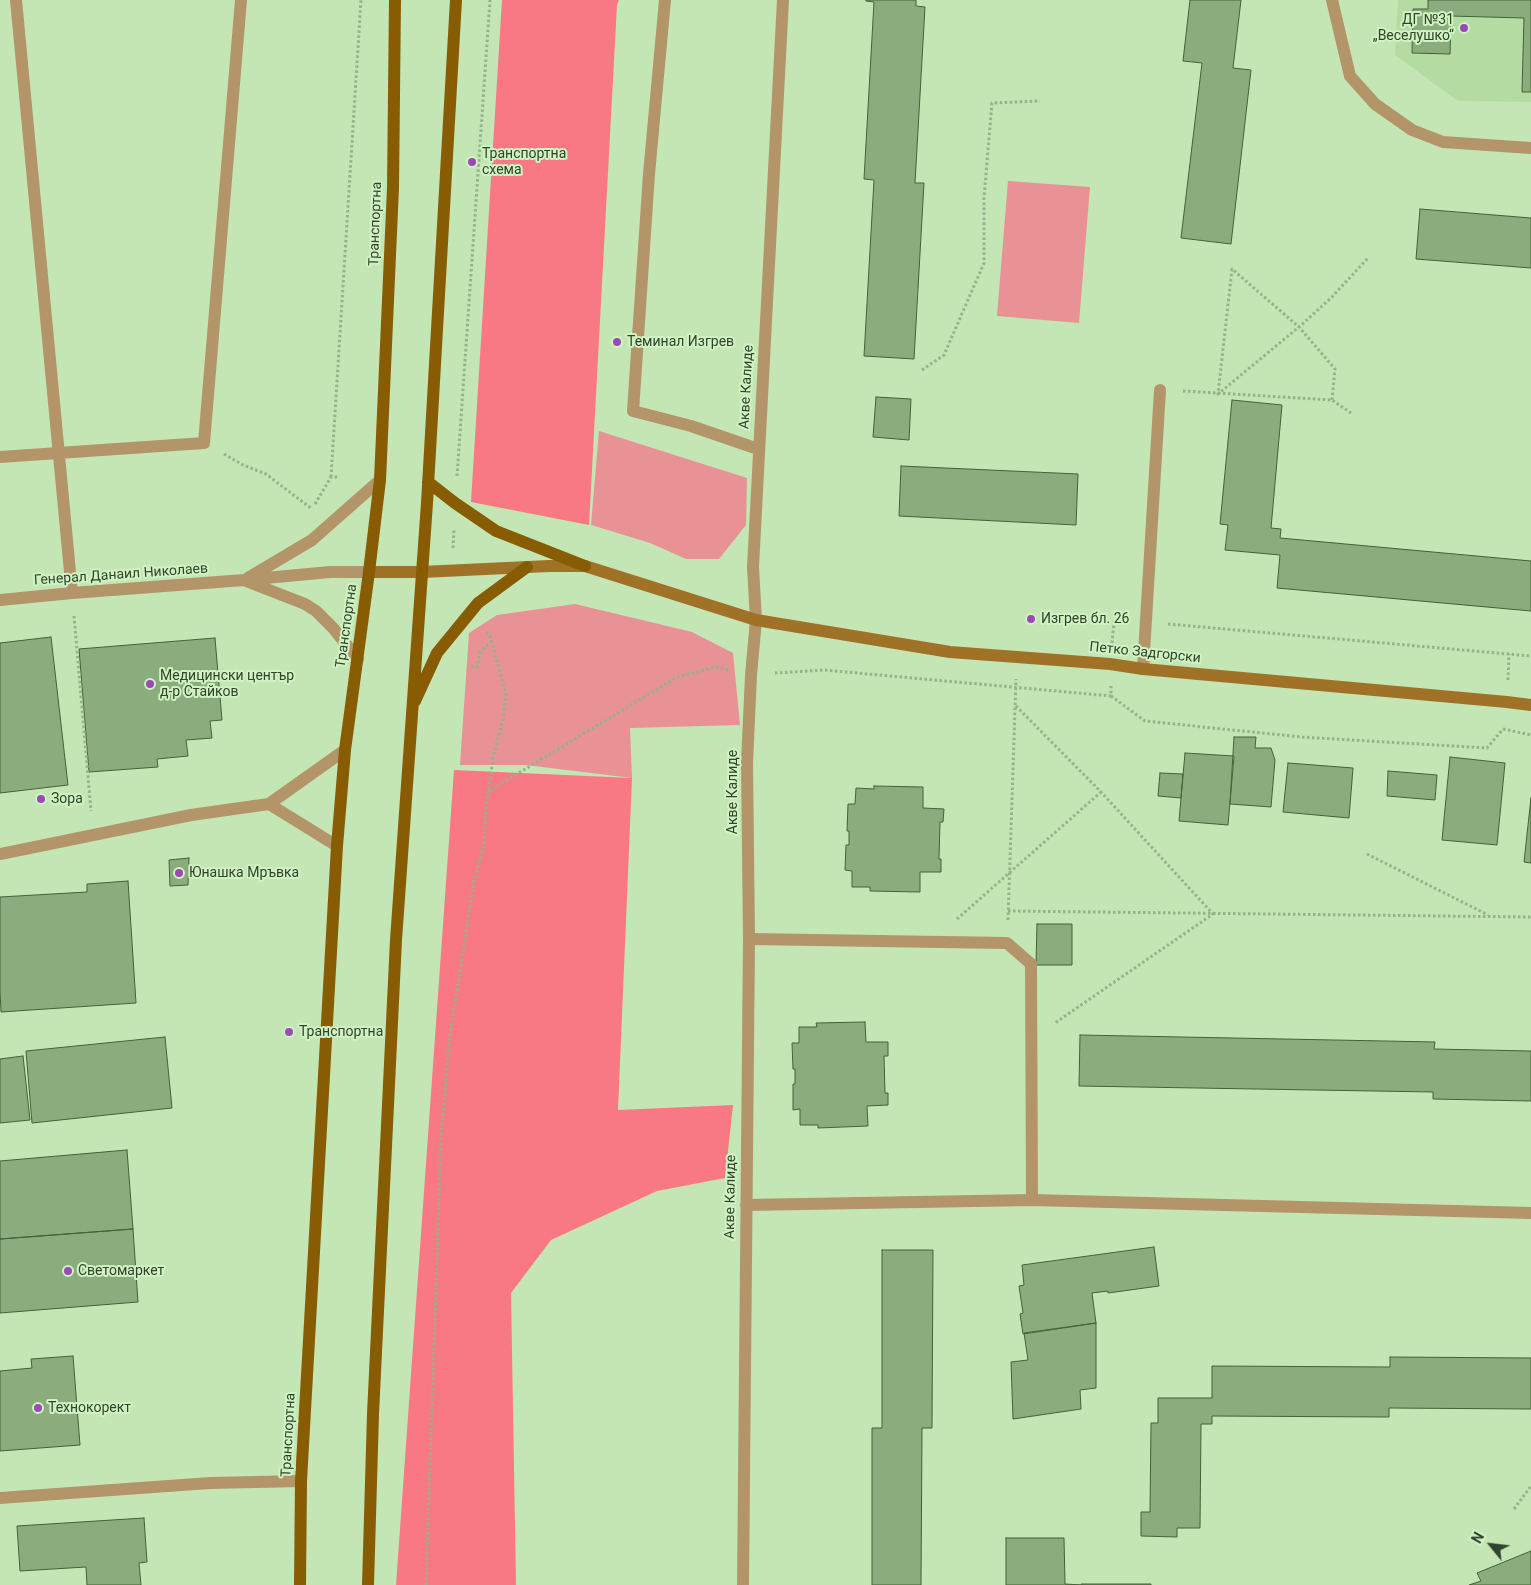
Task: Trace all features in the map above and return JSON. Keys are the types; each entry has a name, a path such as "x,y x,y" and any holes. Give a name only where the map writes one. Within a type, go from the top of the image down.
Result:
{"main road":[{"name":"Транспортна","path":"300,1585 301,1480 337,846 345,750 380,480 393,188 395,0"},
{"path":"368,1585 373,1414 395,950 428,482 456,0"},
{"path":"428,482 496,531 585,566"},
{"path":"412,708 437,653 478,603 527,567"}],"street":[{"path":"16,0 72,592"},
{"path":"0,457 204,443 241,0"},
{"path":"665,0 650,174 634,411 690,426 758,449"},
{"name":"Акве Калиде","path":"742,1585 749,938 747,763 751,674 756,620 753,567 758,449 783,0"},
{"path":"1332,0 1350,76 1374,104 1412,130 1443,142 1531,148"},
{"path":"1143,669 1160,390"},
{"path":"244,580 312,540 380,480"},
{"name":"Петко Задгорски","path":"369,572 585,566 756,620 950,652 1110,664 1143,669 1531,705"},
{"name":"Генерал Данаил Николаев","path":"0,600 72,592 330,572 369,572"},
{"path":"244,580 305,604 316,611 333,628 358,659"},
{"path":"0,854 191,815 269,804 345,750"},
{"path":"269,804 337,846"},
{"path":"749,938 1007,943 1031,964 1032,1200"},
{"path":"746,1205 1032,1200 1531,1214"},
{"path":"0,1498 210,1483 301,1480"}],"path":[{"path":"204,443 243,465 266,474 312,509 331,477 361,0"},
{"path":"456,483 490,0"},
{"path":"922,370 944,355 984,263 984,198 992,103 1040,101"},
{"path":"1218,394 1300,327 1368,258"},
{"path":"1218,394 1232,269 1300,327 1335,369 1332,400"},
{"path":"1160,390 1332,400 1351,413"},
{"path":"331,477 338,478"},
{"path":"72,592 93,835"},
{"path":"1111,696 1110,664 1114,622 1145,622 1531,656"},
{"path":"426,1585 442,1129 449,1042 474,881 484,845 488,791 506,694 490,636 485,632"},
{"path":"471,666 477,667 477,658 480,652 491,642"},
{"path":"1007,943 1017,657"},
{"path":"488,791 677,677 716,667 751,674 824,670 1111,696 1145,721 1301,737 1487,748 1502,729"},
{"path":"1016,706 1101,792 1213,914"},
{"path":"931,943 1101,792"},
{"path":"1367,854 1491,916"},
{"path":"1008,911 1531,917"},
{"path":"1031,1040 1213,914"},
{"path":"1514,1509 1531,1486"}],"shaded area":[{"path":"502,0 619,0 617,5 589,525 471,502"},
{"name":"ДГ №31 „Веселушко“","path":"1398,0 1531,0 1531,102 1458,101 1395,55"},
{"path":"1008,181 1090,187 1079,323 997,316"},
{"path":"599,431 747,478 746,525 719,559 686,559 650,543 591,525"},
{"path":"575,604 692,632 733,653 740,725 630,728 632,778 526,765 460,765 469,633 497,615"},
{"path":"454,770 632,778 618,1110 733,1105 725,1178 657,1191 551,1240 511,1293 516,1585 396,1585"}],"building":[{"path":"866,0 916,0 916,6 925,7 915,183 924,183 914,359 864,356 874,180 864,179 874,2"},
{"path":"1190,0 1241,0 1233,68 1251,70 1231,244 1181,238 1202,63 1183,61"},
{"path":"1428,0 1531,0 1531,92 1522,92 1524,18 1451,16 1450,54 1412,53 1413,9 1428,9"},
{"path":"1420,209 1531,218 1531,268 1416,259"},
{"path":"876,397 911,399 909,440 873,437"},
{"path":"1232,400 1282,405 1271,528 1281,529 1280,538 1531,561 1531,611 1277,588 1280,555 1225,550 1228,525 1220,524"},
{"path":"901,466 1078,474 1076,525 899,516"},
{"path":"51,637 68,785 0,793 0,643"},
{"name":"Медицински център д-р Стайков","path":"215,638 222,720 210,721 212,738 186,740 188,756 157,759 158,767 89,772 79,649"},
{"path":"1234,737 1256,737 1255,748 1271,748 1275,760 1271,807 1230,804"},
{"path":"1185,753 1234,756 1228,825 1179,821"},
{"path":"1450,757 1505,763 1497,845 1442,840"},
{"path":"1288,763 1353,768 1349,818 1283,812"},
{"path":"1388,771 1437,775 1435,800 1387,796"},
{"path":"1160,773 1183,774 1181,798 1158,796"},
{"path":"874,786 923,787 923,808 944,809 943,822 940,822 939,859 941,859 941,872 920,872 920,892 870,891 870,887 852,887 852,871 845,870 846,845 849,845 849,831 847,831 848,804 855,804 856,788 874,789"},
{"path":"1531,798 1531,863 1524,862"},
{"name":"Юнашка Мръвка","path":"189,858 188,885 170,886 169,860"},
{"path":"128,881 136,1003 1,1012 0,897 87,892 87,884"},
{"path":"1037,924 1072,924 1072,965 1036,965"},
{"path":"865,1022 866,1042 888,1042 888,1056 884,1056 885,1093 888,1093 888,1105 867,1106 868,1126 818,1128 818,1125 800,1125 800,1109 793,1110 795,1069 793,1069 792,1043 799,1043 799,1027 817,1027 816,1023"},
{"path":"1080,1035 1435,1042 1434,1049 1531,1051 1531,1101 1433,1099 1433,1092 1079,1086"},
{"path":"165,1037 172,1108 32,1123 26,1051"},
{"path":"23,1056 30,1120 0,1123 0,1059"},
{"path":"127,1150 133,1229 0,1239 0,1161"},
{"name":"Светомаркет","path":"133,1229 138,1302 0,1313 0,1239"},
{"path":"1154,1247 1159,1286 1108,1293 1108,1291 1092,1293 1096,1323 1023,1334 1020,1314 1023,1313 1019,1286 1024,1285 1022,1265"},
{"path":"882,1250 933,1250 932,1428 922,1428 921,1585 872,1585 872,1428 882,1428"},
{"path":"1096,1323 1096,1388 1080,1390 1081,1409 1013,1419 1011,1362 1028,1360 1024,1333"},
{"name":"Технокорект","path":"73,1356 80,1445 0,1451 0,1371 32,1368 31,1359"},
{"path":"1390,1357 1531,1358 1531,1409 1389,1408 1389,1417 1212,1416 1212,1424 1201,1424 1200,1528 1177,1528 1177,1537 1141,1536 1141,1512 1150,1512 1151,1423 1158,1423 1158,1398 1212,1398 1212,1366 1390,1367"},
{"path":"144,1518 147,1562 139,1563 141,1585 87,1585 86,1567 20,1571 17,1526"},
{"path":"1006,1538 1064,1538 1065,1584 1082,1585 1006,1585"},
{"path":"1531,1551 1531,1585 1469,1585 1481,1581 1477,1573"},
{"path":"1151,1584 1151,1585 1082,1585"}],"place":[{"name":"ДГ №31 „Веселушко“","path":"1464,28"},
{"name":"Транспортна схема","path":"472,162"},
{"name":"Теминал Изгрев","path":"617,342"},
{"name":"Изгрев бл. 26","path":"1031,619"},
{"name":"Медицински център д-р Стайков","path":"150,684"},
{"name":"Зора","path":"41,799"},
{"name":"Юнашка Мръвка","path":"179,873"},
{"name":"Транспортна","path":"289,1032"},
{"name":"Светомаркет","path":"68,1271"},
{"name":"Технокорект","path":"38,1408"}]}
